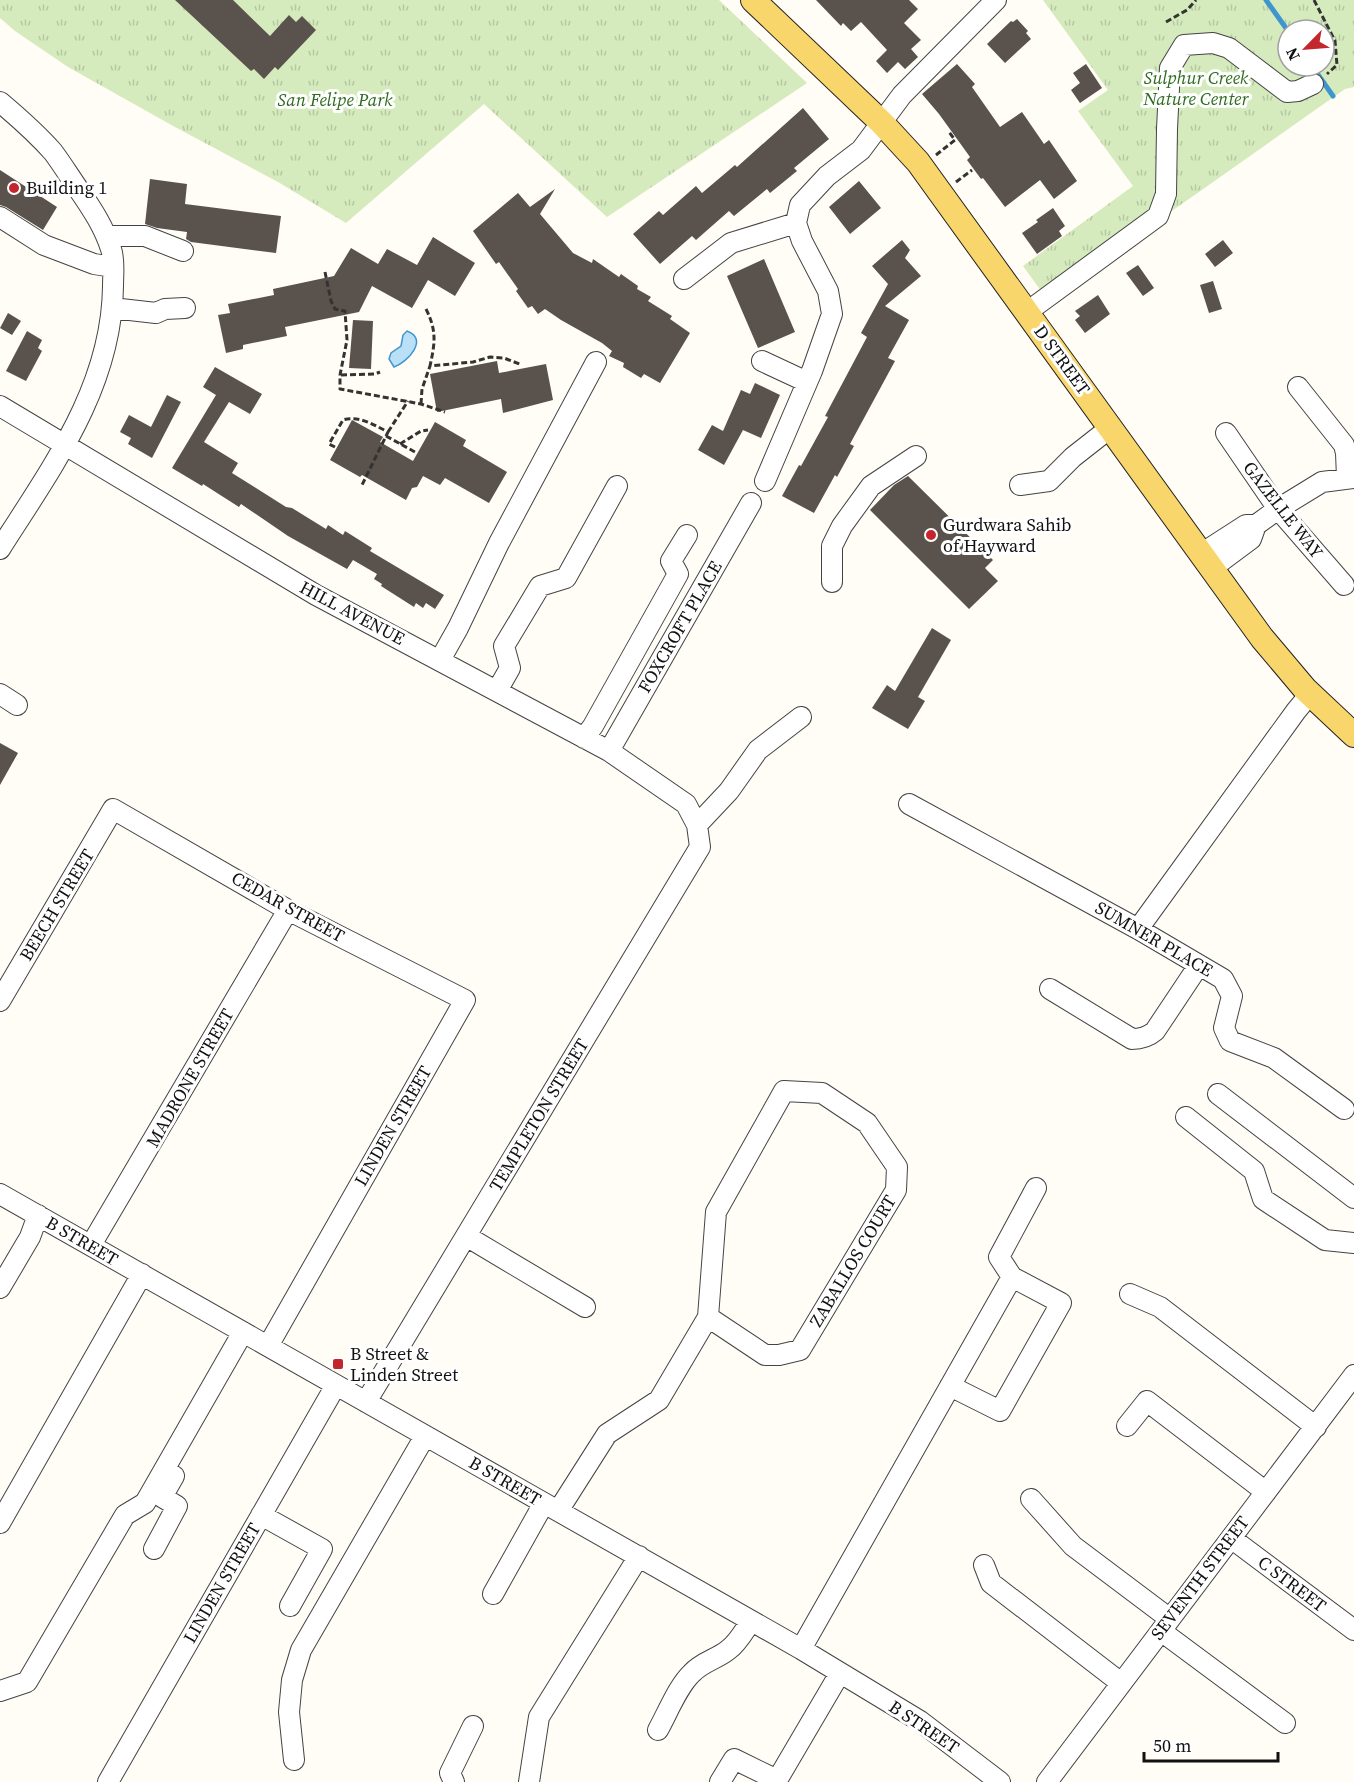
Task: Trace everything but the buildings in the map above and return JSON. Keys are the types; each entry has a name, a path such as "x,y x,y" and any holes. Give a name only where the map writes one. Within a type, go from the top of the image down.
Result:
{"main road":[{"name":"D STREET","path":"753,0 882,123 918,162 1262,638 1310,694 1354,735"}],"street":[{"path":"765,481 821,348 832,314 828,291 802,241 796,223 800,205 826,176 861,150 902,95 996,0"},
{"path":"1027,312 1158,216 1166,194 1170,68 1184,45 1213,43 1229,48 1287,92 1298,91 1320,79"},
{"path":"0,102 24,122 53,153 98,218 112,252 113,267 113,302 103,359 84,411 0,549"},
{"path":"0,218 44,245 94,264 113,267"},
{"path":"684,279 731,243 796,223"},
{"path":"106,236 145,236 183,251"},
{"path":"113,302 154,302 165,309 185,308"},
{"path":"762,361 807,382"},
{"path":"440,660 499,543 596,362"},
{"path":"1207,561 1251,539 1256,525 1322,482 1350,477 1344,445 1298,387"},
{"name":"HILL AVENUE","path":"0,406 316,595 609,751 686,804 697,825"},
{"path":"1020,485 1050,481 1073,457 1110,428"},
{"name":"GAZELLE WAY","path":"1226,433 1278,509 1344,585"},
{"path":"832,582 831,546 842,526 871,486 916,456"},
{"path":"497,691 510,668 504,646 540,586 566,578 618,486"},
{"name":"FOXCROFT PLACE","path":"609,751 751,503"},
{"path":"584,738 593,726 678,574 671,561 687,535"},
{"path":"0,694 17,705"},
{"path":"1138,929 1310,694"},
{"path":"697,825 729,791 758,750 801,717"},
{"name":"SUMNER PLACE","path":"909,804 1138,929 1223,979 1232,996 1224,1028 1230,1041 1274,1058 1344,1109"},
{"name":"CEDAR STREET","path":"113,809 288,910 465,1000"},
{"name":"BEECH STREET","path":"0,1000 113,809"},
{"name":"TEMPLETON STREET","path":"366,1402 700,847 697,825"},
{"name":"MADRONE STREET","path":"91,1245 288,910"},
{"path":"1050,990 1132,1039 1139,1039 1155,1031 1199,965"},
{"name":"LINDEN STREET","path":"254,1338 465,1000"},
{"name":"ZABALLOS COURT","path":"493,1594 551,1507 607,1434 658,1400 708,1317 716,1212 784,1091 822,1093 867,1123 897,1167 896,1191 800,1350 779,1355 765,1354 708,1317"},
{"path":"1218,1094 1354,1198"},
{"path":"1186,1117 1254,1171 1263,1199 1325,1240 1354,1243"},
{"path":"950,1386 1000,1411 1061,1303 1012,1277 999,1257 1036,1188"},
{"name":"B STREET","path":"0,1194 801,1649 920,1721 1000,1782"},
{"path":"0,1288 30,1237 38,1215"},
{"path":"466,1236 585,1307"},
{"path":"0,1523 142,1274"},
{"path":"801,1649 1012,1277"},
{"path":"1130,1294 1160,1307 1316,1427"},
{"path":"154,1549 177,1506 162,1497 254,1338"},
{"path":"0,1691 27,1682 125,1515 145,1503 254,1338"},
{"name":"SEVENTH STREET","path":"1047,1782 1354,1375"},
{"name":"LINDEN STREET","path":"108,1782 336,1384"},
{"path":"1127,1426 1147,1401 1266,1492"},
{"path":"294,1760 289,1712 292,1680 301,1650 425,1436"},
{"path":"1031,1499 1073,1546 1285,1723"},
{"path":"261,1515 322,1549 290,1606"},
{"name":"C STREET","path":"1231,1538 1354,1630"},
{"path":"529,1782 539,1717 639,1556"},
{"path":"984,1564 991,1583 1121,1683"},
{"path":"658,1730 685,1680 692,1672 734,1645 751,1621"},
{"path":"720,1782 734,1759 777,1781 840,1673"},
{"path":"454,1782 450,1773 473,1726"}],"path":[{"path":"1166,22 1187,10 1196,0"},
{"path":"1314,0 1335,41 1337,66 1320,79"},
{"path":"939,152 955,140 949,132"},
{"path":"958,181 972,170"},
{"path":"325,272 335,309 345,311 347,340 340,375 340,389 408,401 445,412"},
{"path":"421,404 422,388 435,344 435,333 426,309"},
{"path":"430,366 473,362 490,357 504,358 522,365"},
{"path":"340,375 380,372"},
{"path":"362,485 387,434 408,401"},
{"path":"335,447 329,444 343,420 350,418 362,420 415,452"},
{"path":"400,444 421,431 428,430"}],"green space":[{"name":"San Felipe Park","path":"0,0 719,0 807,83 607,217 484,104 346,223 278,182 68,67 0,18"},
{"name":"Sulphur Creek Nature Center","path":"1043,0 1354,0 1354,87 1345,89 1047,299 1023,266 1133,186 1078,111 1108,90"}],"water":[{"path":"407,331 416,339 416,345 410,356 394,367 389,359 391,353 401,346 403,335"}],"waterway":[{"path":"1266,0 1279,18"},
{"path":"1320,78 1333,96"}],"place":[{"name":"Building 1","path":"14,188"},
{"name":"Gurdwara Sahib of Hayward","path":"931,535"},
{"name":"B Street & Linden Street","path":"338,1364"}]}
